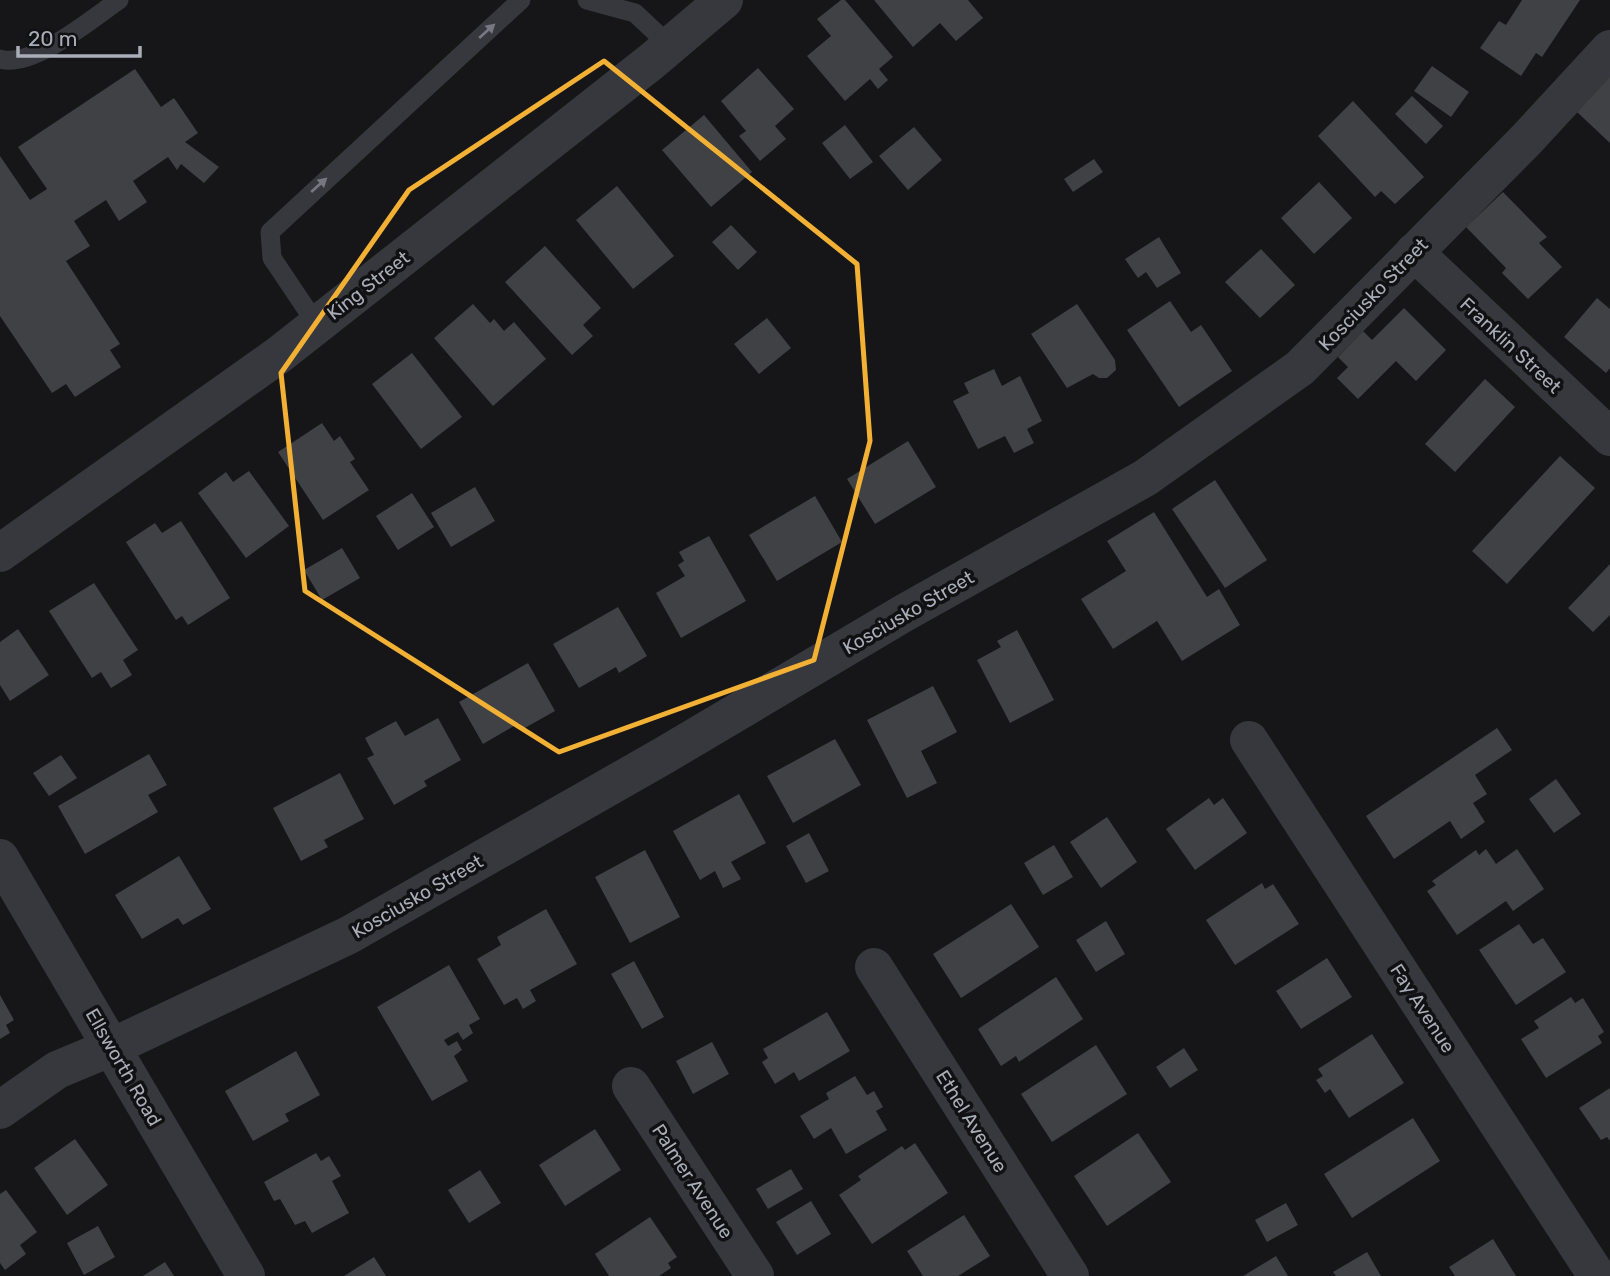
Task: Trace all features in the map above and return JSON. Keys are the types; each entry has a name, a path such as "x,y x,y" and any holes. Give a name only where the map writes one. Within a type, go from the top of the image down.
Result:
{"street":[{"name":"King Street","path":"0,553 317,325 670,46 724,0"},
{"name":"Kosciusko Street","path":"0,1110 57,1070 112,1047 349,935 663,756 904,613 1145,478 1300,368 1610,49"},
{"name":"Franklin Street","path":"1414,252 1610,437"},
{"name":"Fay Avenue","path":"1249,740 1597,1276"},
{"name":"Ellsworth Road","path":"0,858 246,1276"},
{"name":"Ethel Avenue","path":"874,967 1070,1276"},
{"name":"Palmer Avenue","path":"631,1086 755,1276"}],"lane":[{"path":"0,59 7,61 36,55 119,0"},
{"path":"317,325 272,258 270,232 521,0"},
{"path":"587,0 635,13 670,46"}],"highlighted area":[{"path":"604,61 857,264 870,441 814,660 559,752 305,591 281,373 409,190"}],"building":[{"path":"841,0 845,0 893,57 879,69 888,80 878,89 870,79 845,101 807,56 831,36 817,19"},
{"path":"874,0 968,0 983,18 956,41 940,23 913,47"},
{"path":"1522,0 1580,0 1542,57 1536,53 1521,76 1480,48 1499,21 1506,25"},
{"path":"1432,66 1469,92 1451,117 1414,91"},
{"path":"758,68 794,109 775,126 786,139 760,161 739,136 746,131 721,101"},
{"path":"135,69 161,107 174,98 198,133 185,142 219,167 204,183 181,164 177,170 168,157 133,181 147,202 119,221 106,200 74,221 90,246 66,261 120,344 110,350 121,367 75,397 66,384 52,393 0,316 0,156 30,200 47,189 18,147"},
{"path":"1610,76 1610,143 1577,112"},
{"path":"1412,96 1443,126 1426,144 1395,114"},
{"path":"1353,101 1424,177 1395,204 1381,191 1375,197 1318,136"},
{"path":"704,115 752,172 711,207 662,150"},
{"path":"845,125 873,162 850,179 822,143"},
{"path":"914,127 942,160 908,190 879,156"},
{"path":"1094,159 1103,172 1073,192 1064,179"},
{"path":"1319,182 1352,218 1314,254 1281,218"},
{"path":"617,186 674,256 633,289 576,220"},
{"path":"1503,192 1547,237 1539,243 1562,267 1528,299 1502,273 1506,268 1466,227"},
{"path":"731,225 757,252 738,270 712,242"},
{"path":"1159,237 1181,273 1157,288 1146,272 1138,278 1125,259"},
{"path":"545,246 601,308 583,325 593,336 572,355 505,282"},
{"path":"1261,249 1295,285 1260,318 1225,282"},
{"path":"1597,298 1610,309 1610,368 1606,373 1564,337"},
{"path":"1170,301 1191,332 1201,325 1232,371 1179,407 1127,330"},
{"path":"473,304 490,323 494,319 504,331 514,322 546,359 493,406 434,338"},
{"path":"1077,304 1115,360 1116,370 1107,378 1099,378 1093,374 1067,388 1031,334"},
{"path":"1404,308 1446,350 1416,381 1396,361 1358,399 1337,378 1348,367 1338,357 1363,331 1372,340"},
{"path":"767,318 791,348 759,374 734,344"},
{"path":"412,353 462,417 421,449 372,384"},
{"path":"994,369 1002,386 1020,376 1042,421 1027,429 1034,443 1014,453 1005,436 978,449 953,401 969,393 964,383"},
{"path":"1485,379 1515,407 1455,472 1425,444"},
{"path":"322,423 334,441 340,436 355,459 350,462 369,490 323,520 278,452"},
{"path":"908,441 936,487 875,524 847,479"},
{"path":"1560,456 1595,488 1507,584 1472,551"},
{"path":"249,471 289,526 246,558 198,493 226,472 233,482"},
{"path":"1215,480 1267,560 1225,588 1172,509"},
{"path":"475,487 495,521 451,547 431,513"},
{"path":"412,493 434,527 398,550 376,516"},
{"path":"815,496 842,542 777,581 749,535"},
{"path":"1154,512 1207,597 1219,589 1240,625 1182,661 1157,621 1113,649 1081,599 1126,571 1107,541"},
{"path":"181,521 230,598 188,625 182,616 176,620 126,542 155,523 162,533"},
{"path":"709,536 746,601 681,638 656,593 685,576 678,565 684,561 679,552"},
{"path":"342,548 360,578 322,600 304,570"},
{"path":"1610,564 1610,615 1593,632 1568,608"},
{"path":"94,583 138,650 123,660 132,675 111,688 101,672 92,678 49,611"},
{"path":"618,607 647,656 619,673 616,667 579,688 553,644"},
{"path":"18,629 49,675 10,701 0,685 0,642"},
{"path":"1017,630 1054,700 1010,723 977,660 1001,647 997,641"},
{"path":"528,663 555,711 523,729 519,723 483,744 459,702"},
{"path":"933,686 957,732 921,751 937,783 907,798 867,720"},
{"path":"438,718 461,760 424,781 427,786 394,805 367,758 374,755 365,738 396,721 405,736"},
{"path":"1497,728 1512,750 1475,775 1487,794 1473,803 1485,822 1461,839 1450,821 1394,859 1366,816"},
{"path":"835,739 861,785 793,823 767,776"},
{"path":"149,754 167,785 148,795 158,812 85,854 58,806"},
{"path":"61,755 77,778 49,796 33,773"},
{"path":"340,773 364,819 324,840 328,847 301,861 273,808"},
{"path":"1556,779 1581,814 1554,833 1529,799"},
{"path":"739,794 766,843 731,862 741,879 723,888 715,871 700,880 673,831"},
{"path":"1209,798 1214,805 1223,798 1247,833 1195,870 1166,829"},
{"path":"1107,817 1137,862 1101,888 1070,842"},
{"path":"809,833 829,871 806,883 786,846"},
{"path":"1054,845 1073,877 1043,895 1024,863"},
{"path":"1486,849 1496,864 1517,849 1544,889 1513,911 1506,901 1457,935 1427,891 1436,885 1432,881 1476,850 1479,855"},
{"path":"645,850 680,917 630,943 595,877"},
{"path":"179,856 211,909 183,925 178,918 142,939 115,895"},
{"path":"1262,883 1265,889 1273,884 1299,924 1235,965 1206,920"},
{"path":"1011,904 1039,947 961,998 933,954"},
{"path":"546,909 577,964 530,990 536,1001 523,1009 517,998 504,1005 477,959 501,945 497,937"},
{"path":"1106,921 1125,954 1096,972 1076,940"},
{"path":"1519,924 1533,944 1543,938 1566,972 1516,1005 1479,950"},
{"path":"1327,958 1352,997 1301,1029 1276,991"},
{"path":"634,961 664,1017 642,1029 611,974"},
{"path":"449,965 480,1019 469,1025 473,1033 463,1040 458,1032 444,1040 448,1046 457,1041 462,1050 454,1056 468,1081 432,1101 377,1007"},
{"path":"1056,977 1083,1019 1019,1062 1016,1056 1001,1066 978,1029"},
{"path":"0,995 14,1020 6,1025 10,1033 0,1039"},
{"path":"1571,997 1575,1003 1583,998 1604,1032 1598,1036 1602,1043 1546,1078 1521,1039 1539,1028 1534,1021"},
{"path":"827,1012 850,1051 799,1081 794,1072 775,1084 762,1062 768,1058 763,1049"},
{"path":"1372,1034 1404,1083 1349,1118 1330,1089 1325,1093 1316,1080 1323,1076 1318,1069"},
{"path":"712,1042 729,1074 693,1094 676,1061"},
{"path":"1096,1045 1127,1094 1052,1142 1021,1094"},
{"path":"1184,1048 1198,1070 1170,1088 1156,1067"},
{"path":"296,1051 320,1095 285,1114 289,1121 253,1141 225,1091"},
{"path":"855,1076 867,1095 874,1091 883,1107 876,1111 887,1130 846,1154 831,1128 814,1139 800,1116 829,1099 826,1093"},
{"path":"1610,1088 1610,1141 1607,1137 1601,1140 1579,1108"},
{"path":"1413,1118 1440,1161 1352,1218 1324,1174"},
{"path":"595,1129 621,1170 565,1206 539,1165"},
{"path":"1138,1133 1171,1182 1107,1226 1074,1176"},
{"path":"75,1139 108,1185 67,1215 34,1168"},
{"path":"915,1143 948,1193 872,1244 839,1195 861,1180 858,1176 902,1146 905,1150"},
{"path":"316,1153 321,1161 329,1156 341,1176 332,1181 349,1213 312,1233 305,1221 295,1225 280,1199 274,1201 264,1182"},
{"path":"791,1169 803,1189 768,1209 756,1189"},
{"path":"480,1170 501,1203 469,1223 448,1190"},
{"path":"6,1190 37,1232 20,1245 26,1254 5,1270 0,1263 0,1194"},
{"path":"811,1201 831,1234 797,1255 776,1222"},
{"path":"1286,1203 1298,1225 1267,1242 1255,1220"},
{"path":"964,1215 990,1256 958,1276 923,1276 907,1251"},
{"path":"650,1217 677,1257 668,1263 671,1268 659,1276 609,1276 595,1254"},
{"path":"98,1226 115,1257 84,1275 67,1243"},
{"path":"1493,1239 1516,1276 1455,1276 1449,1267"},
{"path":"1367,1252 1381,1276 1336,1276 1333,1272"},
{"path":"1276,1256 1288,1276 1243,1276"},
{"path":"374,1257 386,1276 344,1276"},
{"path":"165,1262 174,1276 143,1276"}]}
